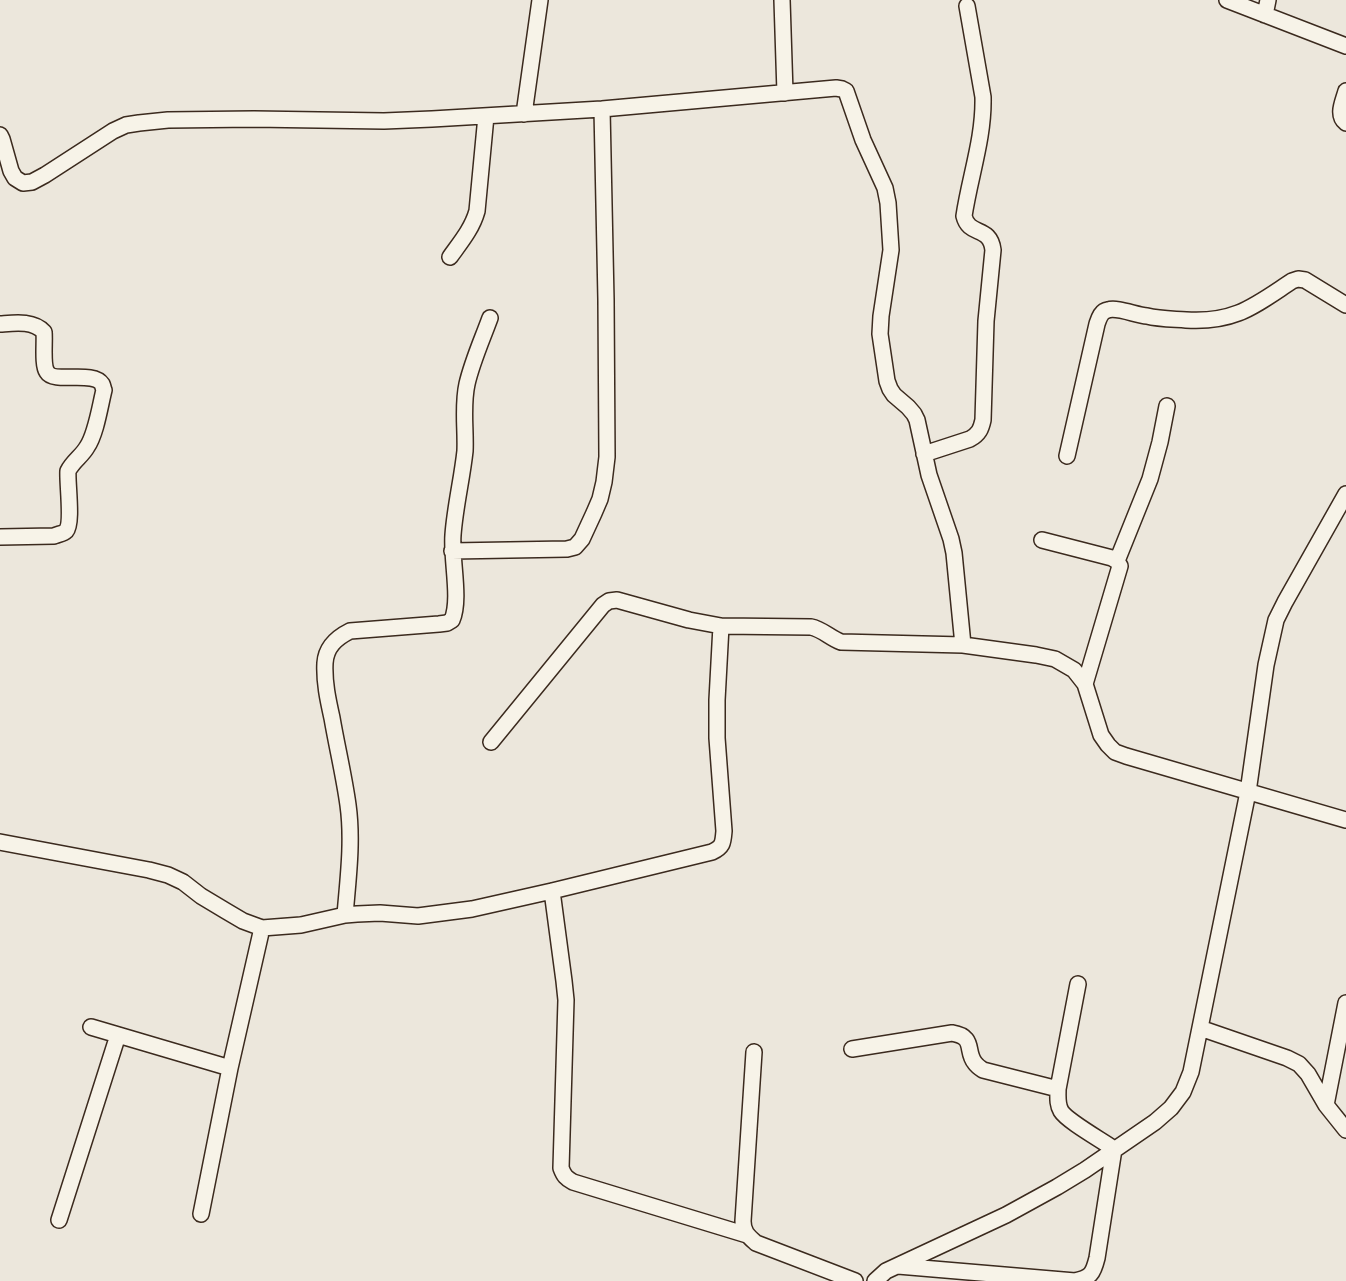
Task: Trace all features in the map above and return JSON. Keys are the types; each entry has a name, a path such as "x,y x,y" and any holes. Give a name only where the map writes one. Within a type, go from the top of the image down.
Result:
{"street":[{"path":"524,114 540,0"},
{"path":"782,0 785,93"},
{"path":"1227,0 1266,7 1346,46"},
{"path":"924,454 970,439 977,435 981,429 983,420 986,320 993,250 992,242 988,237 965,223 964,216 979,148 983,112 983,97 967,6"},
{"path":"0,135 11,171 15,178 23,183 32,182 45,175 113,131 126,125 139,123 168,120 254,119 384,121 602,109 836,88 846,91 863,140 885,188 890,220 891,250 881,316 880,334 890,389 894,395 914,414 919,428 929,475 951,539 954,553 963,645"},
{"path":"1346,91 1340,111 1341,117 1346,123"},
{"path":"452,551 567,549 576,547 586,531 600,499 607,457 606,300 602,109"},
{"path":"450,258 475,219 486,116"},
{"path":"1067,456 1097,324 1103,312 1108,309 1115,309 1147,317 1210,320 1228,317 1248,309 1292,281 1298,279 1311,283 1346,305"},
{"path":"345,915 350,853 350,828 348,805 325,684 325,662 330,646 339,636 350,631 439,624 447,623 452,620 456,606 452,551 455,516 465,451 466,385 490,318"},
{"path":"0,324 22,323 39,327 44,332 45,367 47,373 56,376 98,380 102,384 104,390 90,442 84,452 71,464 68,471 70,515 67,530 54,536 0,537"},
{"path":"1117,560 1155,463 1167,406"},
{"path":"875,1281 886,1271 1006,1215 1085,1170 1155,1122 1171,1108 1183,1092 1191,1072 1248,792 1266,665 1276,620 1346,494"},
{"path":"1042,540 1112,558 1117,560 1120,566 1085,684"},
{"path":"491,742 603,605 609,601 616,600 689,620 721,626 811,627 819,629 834,640 841,642 963,645 1056,659 1074,670 1085,684 1101,735 1115,752 1346,820"},
{"path":"0,842 149,870 168,876 183,882 201,896 243,921 262,928 301,925 345,915 369,913 418,916 472,909 712,852 719,848 723,842 724,831 718,759 717,717 721,626"},
{"path":"552,891 566,1000 561,1168 563,1173 566,1178 573,1182 747,1235"},
{"path":"201,1214 230,1068 262,928"},
{"path":"1078,984 1058,1089 1058,1102 1060,1109 1064,1114 1114,1149"},
{"path":"1326,1105 1346,1003"},
{"path":"91,1027 230,1068"},
{"path":"1200,1028 1287,1058 1299,1064 1308,1074 1326,1105 1346,1130"},
{"path":"852,1049 952,1033 959,1034 968,1042 974,1062 983,1070 1058,1089"},
{"path":"59,1220 118,1035"},
{"path":"754,1052 743,1229 756,1243 855,1281"},
{"path":"897,1266 1075,1281 1086,1278 1091,1275 1097,1258 1114,1149"}]}
